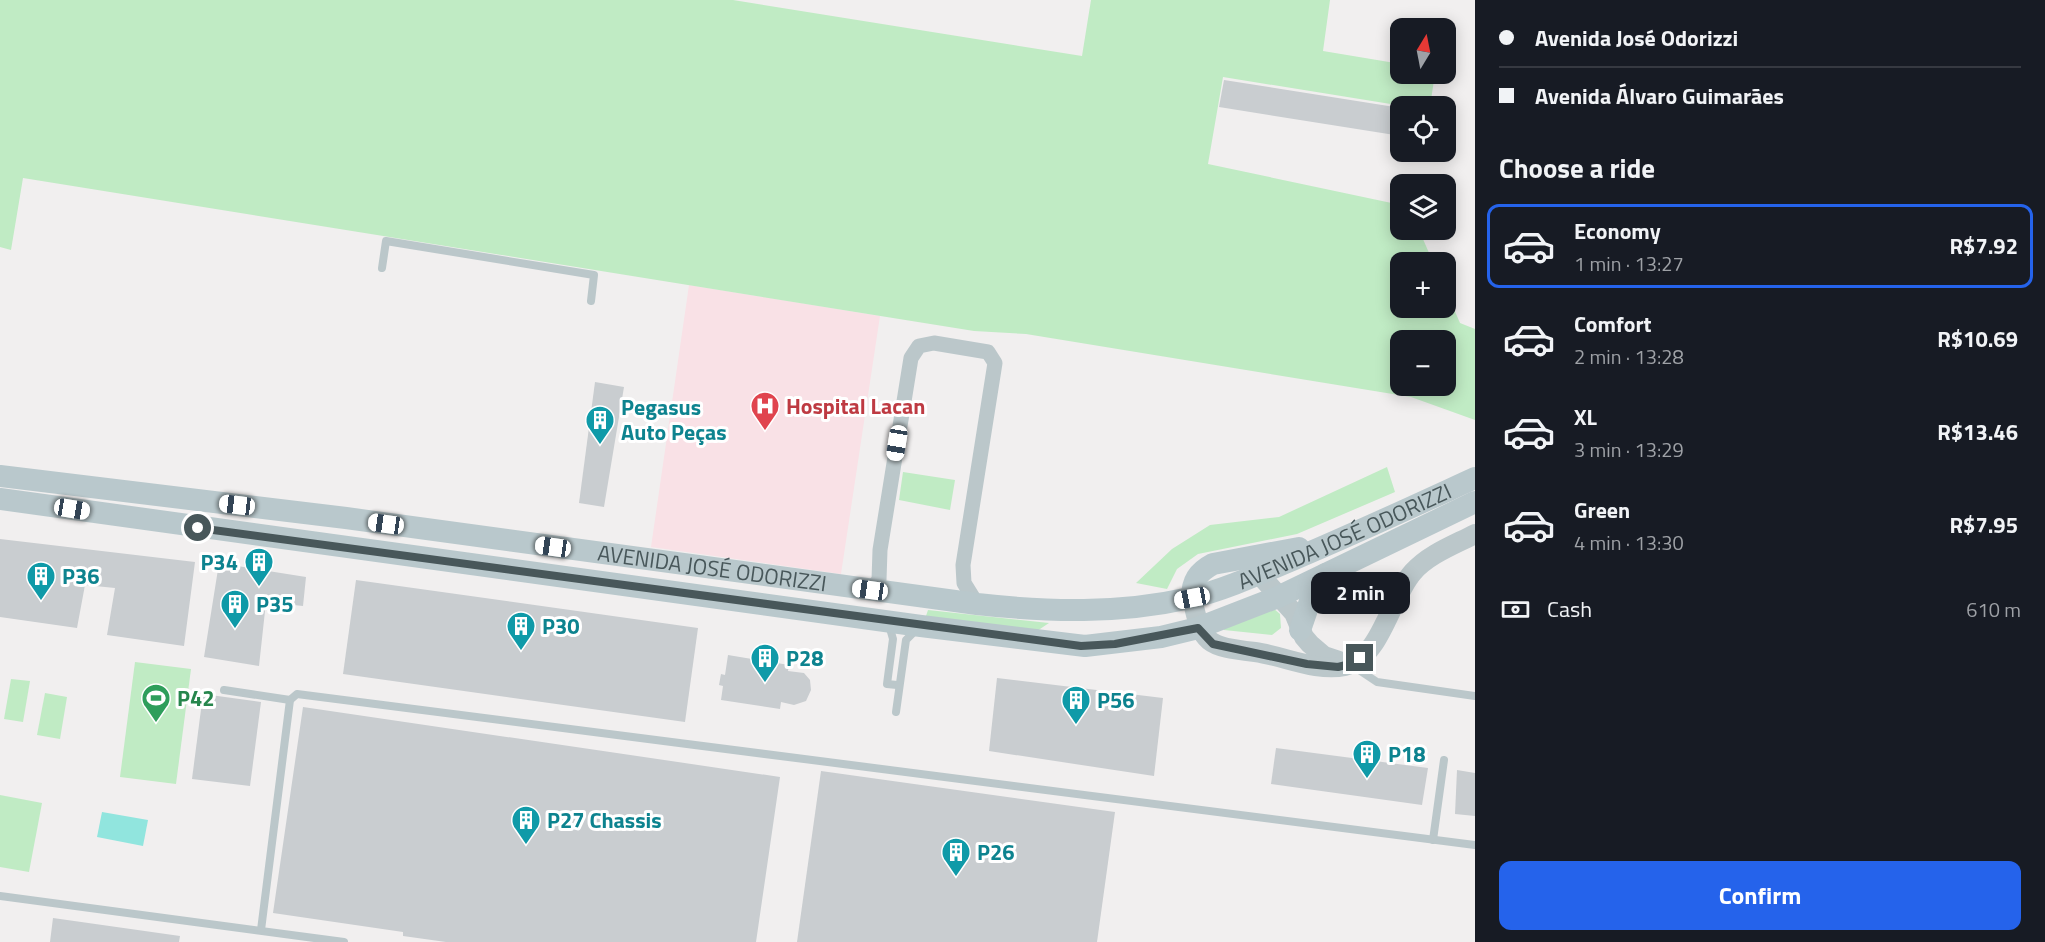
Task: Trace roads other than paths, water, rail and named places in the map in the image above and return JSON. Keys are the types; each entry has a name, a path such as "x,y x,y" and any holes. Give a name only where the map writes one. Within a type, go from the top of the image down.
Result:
{"main road":[{"name":"AVENIDA JOSÉ ODORIZZI","path":"0,476 345,532 890,630 1081,646 1115,644 1198,628 1278,597 1475,502"},
{"name":"AVENIDA JOSÉ ODORIZZI","path":"4,502 345,532 1051,612 1096,611 1192,598 1259,574 1333,543 1475,478"},
{"path":"1192,598 1194,582 1213,564 1242,557 1333,543"},
{"path":"1300,630 1310,601 1326,574"}],"street":[{"path":"870,590 879,580 880,550 910,358 919,346 934,343 988,352 995,363 963,566 964,583 977,604"},
{"path":"1192,598 1198,628 1213,644 1324,666 1350,664 1374,644 1398,595 1414,571 1441,551 1475,534"},
{"path":"1259,574 1294,613 1300,630 1318,652 1350,664"},
{"path":"1261,653 1287,646 1300,630"}],"lane":[{"path":"382,268 386,241 464,253 594,275 591,301"},
{"path":"890,630 887,684 897,685"},
{"path":"896,712 897,685 913,633"},
{"path":"1350,664 1377,682 1475,696"},
{"path":"224,690 290,700"},
{"path":"261,930 290,700 297,694 1475,845"},
{"path":"1434,840 1444,760"},
{"path":"0,896 344,942"}],"water":[{"path":"102,812 148,820 143,846 97,837"}],"place":[{"name":"Hospital Lacan","path":"765,432"},
{"name":"Pegasus Auto Peças","path":"600,446"},
{"name":"P34","path":"259,588"},
{"name":"P36","path":"41,602"},
{"name":"P35","path":"235,630"},
{"name":"P30","path":"521,652"},
{"name":"P28","path":"765,684"},
{"name":"P42","path":"156,724"},
{"name":"P56","path":"1076,726"},
{"name":"P18","path":"1367,780"},
{"name":"P27 Chassis","path":"526,846"},
{"name":"P26","path":"956,878"}]}
